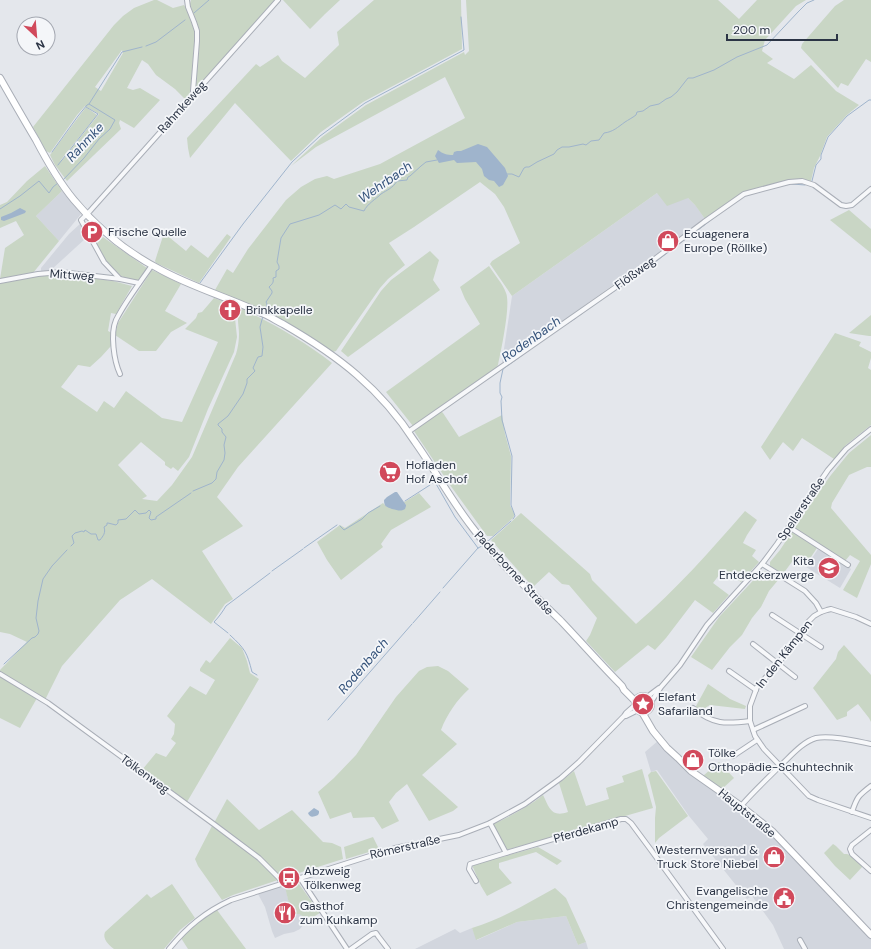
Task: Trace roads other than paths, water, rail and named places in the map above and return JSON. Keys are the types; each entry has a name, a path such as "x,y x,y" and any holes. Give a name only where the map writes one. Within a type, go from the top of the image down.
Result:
{"main road":[{"name":"Paderborner Straße","path":"0,78 48,163 74,199 87,214 115,240 152,265 185,282 263,313 313,342 342,362 372,389 408,432 461,512 485,544 640,706"},
{"path":"643,696 649,700 651,705 640,706 643,696"},
{"name":"Hauptstraße","path":"640,706 653,730 667,748 691,771 741,806 772,831 871,935"}],"street":[{"path":"187,0 197,31 193,91 195,94"},
{"name":"Rahmkeweg","path":"87,214 278,0"},
{"name":"Flößweg","path":"408,432 630,277 744,194 789,182 802,181 814,185 841,205 846,206 852,205 871,189"},
{"name":"Mittweg","path":"87,214 81,220 104,262 120,279"},
{"path":"120,374 115,360 114,326 139,283 152,265"},
{"name":"Mittweg","path":"0,281 38,274 61,272 120,279 139,283"},
{"name":"Spellerstraße","path":"649,700 680,665 707,625 762,564 828,470 846,449 871,429"},
{"path":"789,527 848,565"},
{"path":"762,564 805,591 816,603 821,612"},
{"name":"In den Kämpen","path":"871,624 835,610 827,610 814,616 778,664 756,690 750,706 750,721 757,740 808,796 871,818"},
{"path":"772,615 821,647"},
{"path":"753,644 795,677"},
{"path":"729,671 756,690"},
{"name":"Tölkenweg","path":"0,674 48,703 215,825 259,858 282,883"},
{"name":"Spellerstraße","path":"649,700 661,687"},
{"name":"Römerstraße","path":"169,949 179,936 197,920 230,900 395,848 459,835 490,823 525,804 561,778 579,762 626,714 640,706"},
{"path":"753,730 805,706"},
{"path":"693,708 711,720 718,722 735,723 750,721"},
{"path":"741,806 751,794 780,766 801,747 816,738 827,737 871,744"},
{"path":"733,756 757,740"},
{"path":"852,812 856,799 871,786"},
{"name":"Pferdekamp","path":"476,881 469,869 470,864 626,819 631,823 723,949"},
{"path":"490,823 506,853"},
{"path":"871,830 850,849 852,854 871,872"},
{"path":"300,878 346,949"},
{"path":"351,949 372,934 376,933 388,949"},
{"path":"800,940 805,949"}],"water":[{"path":"478,144 487,147 505,168 508,176 503,185 499,187 494,181 489,180 484,176 482,169 476,162 457,163 454,160 439,163 435,156 438,150 445,154 453,155 454,152 461,151"},
{"path":"20,208 26,211 25,213 4,221 1,220 1,217"},
{"path":"397,492 406,505 405,509 392,509 385,505 384,500"},
{"path":"314,808 319,811 319,813 313,817 308,813"}],"waterway":[{"name":"Rahmke","path":"194,13 209,0"},
{"name":"Wehrbach","path":"506,174 512,174 519,177 524,168 529,167 554,154 562,147 583,144 586,145 591,141 599,140 604,133 615,129 636,115 637,112 659,104 671,97 688,78 693,78 714,70 737,57 767,45 807,3 814,0"},
{"path":"200,283 243,224 292,162 320,136 365,103 464,50 461,17"},
{"name":"Rahmke","path":"146,46 156,42 185,20"},
{"name":"Rahmke","path":"63,180 84,158 99,139 110,129 115,120 89,104 122,52 142,47"},
{"name":"Rodenbach","path":"812,181 816,165 821,159 821,155 828,137 847,116 871,100"},
{"path":"52,152 78,116 89,104"},
{"name":"Rahmke","path":"58,165 98,114 86,107"},
{"name":"Wehrbach","path":"265,311 267,304 266,302 272,293 269,287 273,282 273,278 276,277 276,271 279,269 277,262 281,238 290,224 319,215 335,205 341,209 346,204 349,207 364,211 369,204 392,187 397,181 407,180 408,177 426,162 437,160"},
{"name":"Rahmke","path":"0,209 39,181 49,193 58,183"},
{"name":"Rodenbach","path":"792,184 805,185"},
{"name":"Rodenbach","path":"698,230 720,213"},
{"name":"Rodenbach","path":"607,296 695,232"},
{"name":"Rodenbach","path":"580,315 586,310"},
{"name":"Wehrbach","path":"193,491 212,483 216,479 217,472 224,460 224,445 226,437 218,424 228,416 243,394 247,379 255,371 253,368 258,357 262,356 263,347 260,327 263,316"},
{"name":"Rodenbach","path":"562,327 576,318"},
{"name":"Rodenbach","path":"513,519 515,516 511,505 512,456 502,420 502,397 500,393 500,383 503,369 560,328"},
{"name":"Rodenbach","path":"433,483 435,482 455,517 478,548"},
{"name":"Rodenbach","path":"405,501 430,485"},
{"name":"Wehrbach","path":"71,546 74,543 72,536 75,533 82,531 84,532 85,530 91,534 96,534 98,540 100,540 104,534 104,527 107,523 116,525 118,520 126,519 135,510 139,514 146,513 149,510 151,512 149,518 151,520 156,519 156,517 191,493"},
{"name":"Rodenbach","path":"340,526 344,530 380,506"},
{"name":"Rodenbach","path":"487,542 511,521"},
{"name":"Rodenbach","path":"304,548 337,525"},
{"name":"Rodenbach","path":"443,588 478,548 482,546"},
{"name":"Rodenbach","path":"272,571 303,549"},
{"name":"Wehrbach","path":"4,664 38,634 39,631 36,618 43,579 52,566 67,550"},
{"name":"Rodenbach","path":"228,633 214,622 226,606 270,573"},
{"name":"Rodenbach","path":"413,623 440,592"},
{"name":"Rodenbach","path":"328,720 412,624"},
{"name":"Rodenbach","path":"230,635 245,651 252,672 257,675"}],"place":[{"name":"Frische Quelle","path":"92,232"},
{"name":"Ecuagenera Europe (Röllke)","path":"668,241"},
{"name":"Brinkkapelle","path":"230,310"},
{"name":"Hofladen Hof Aschof","path":"390,472"},
{"name":"Kita Entdeckerzwerge","path":"829,568"},
{"name":"Elefant Safariland","path":"643,704"},
{"name":"Tölke Orthopädie-Schuhtechnik","path":"693,760"},
{"name":"Westernversand & Truck Store Niebel","path":"774,857"},
{"name":"Abzweig Tölkenweg","path":"289,878"},
{"name":"Evangelische Christengemeinde","path":"784,898"},
{"name":"Gasthof zum Kuhkamp","path":"285,913"}]}
